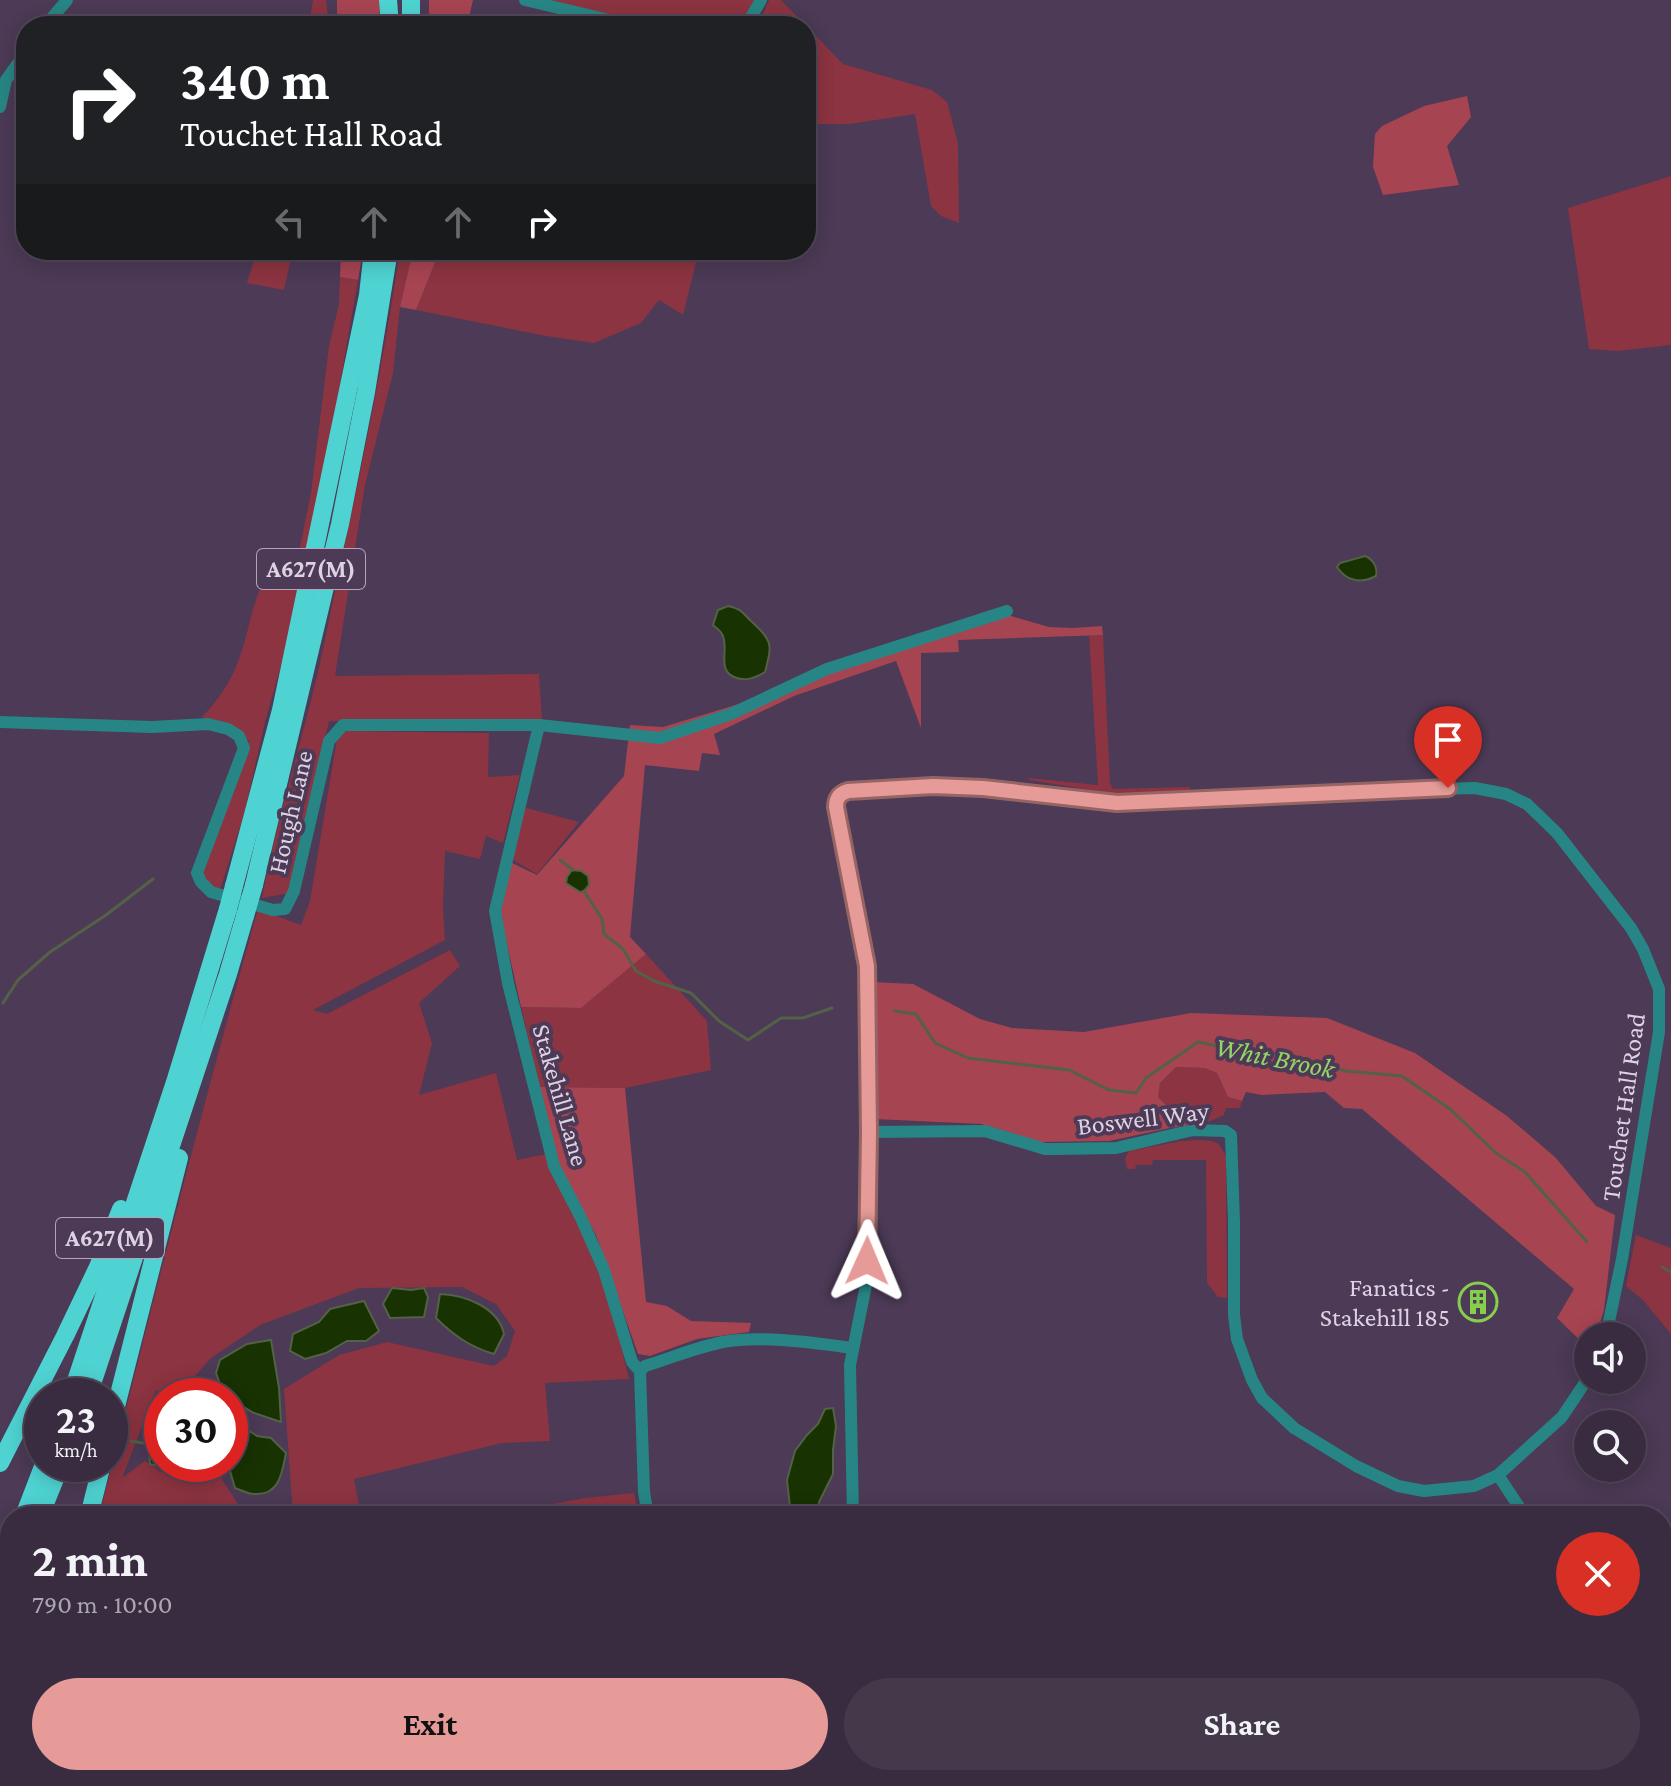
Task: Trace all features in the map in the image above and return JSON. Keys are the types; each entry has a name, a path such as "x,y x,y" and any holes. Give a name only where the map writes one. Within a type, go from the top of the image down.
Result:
{"highway":[{"name":"A627(M)","path":"123,1378 228,974 236,913 234,886 281,710 368,295 372,260"},
{"name":"A627(M)","path":"0,1463 98,1267 236,913 254,885 340,524 387,260"},
{"name":"A627(M)","path":"94,1378 228,974"},
{"name":"A627(M)","path":"77,1378 200,1005"},
{"path":"28,1506 37,1482"},
{"path":"44,1506 54,1482"},
{"path":"92,1506 98,1482"}],"street":[{"path":"53,16 67,0"},
{"path":"525,0 592,16"},
{"path":"0,107 6,80 16,66"},
{"path":"539,725 660,738 731,714 827,669 1007,611"},
{"name":"Hough Lane","path":"0,722 152,727 208,724 228,729 239,736 244,748 197,873 211,892 273,910 285,909 294,891 329,741 343,725 539,725"},
{"name":"Stakehill Lane","path":"539,725 495,911 508,983 554,1166 594,1244 632,1362 640,1371 646,1506"},
{"name":"Touchet Hall Road","path":"869,1132 867,966 836,807 839,796 848,791 933,786 983,788 1126,803 1475,788 1506,794 1527,804 1557,833 1631,928 1659,989 1656,1052 1609,1322"},
{"name":"Boswell Way","path":"869,1132 985,1131 1045,1149 1056,1149 1116,1148 1193,1130 1225,1131 1231,1135 1237,1339 1244,1362 1262,1398 1294,1428 1356,1466 1398,1486 1424,1491 1474,1486 1498,1475"},
{"path":"853,1506 850,1365 866,1285 869,1132"},
{"path":"640,1371 645,1366 721,1342 738,1340 853,1348"},
{"path":"1518,1506 1498,1475 1562,1417 1577,1394"}],"shaded area":[{"path":"313,0 326,0 328,16 311,16"},
{"path":"337,0 380,0 379,16 337,16"},
{"path":"429,0 473,0 469,16 429,16"},
{"path":"551,0 755,0 745,16 614,16"},
{"path":"769,0 781,0 796,16 762,16"},
{"path":"816,36 843,64 932,90 947,102 958,143 959,223 941,216 931,206 915,114 850,124 816,124"},
{"path":"1467,96 1471,117 1447,146 1459,185 1383,195 1373,167 1375,134 1382,126 1424,106"},
{"path":"1671,176 1671,345 1618,351 1589,349 1568,208"},
{"path":"254,260 291,260 284,290 247,283"},
{"path":"341,260 361,260 358,280 340,277"},
{"path":"398,260 411,260 400,307 393,373 365,485 335,676 539,674 542,721 329,721 290,889 285,894 262,898 322,656"},
{"path":"411,260 436,260 416,310 400,307"},
{"path":"436,260 697,260 683,315 659,300 641,323 594,343 416,310"},
{"path":"340,277 358,280 330,441 287,645 244,814 220,890 206,883 202,870 249,741 229,726 202,717 234,672 265,579 272,569 288,567 298,557 311,493 329,346 339,304"},
{"path":"1365,556 1373,562 1376,576 1359,580 1349,578 1337,567 1340,563"},
{"path":"728,606 743,612 769,643 765,672 754,678 734,677 724,664 724,640 713,625 718,610"},
{"path":"990,610 1049,627 1102,626 1103,635 958,640 959,652 921,653 921,728 896,661 794,696 714,734 720,755 702,753 699,771 645,765 630,937 646,954 581,1008 521,1007 499,909 510,862 537,875 624,776 630,725 663,727 742,703"},
{"path":"1089,635 1103,635 1110,783 1113,789 1190,787 1190,792 1115,794 1029,780 1098,785"},
{"path":"346,731 489,733 488,777 520,775 503,843 486,836 480,859 445,851 445,940 313,1010 327,1014 450,950 460,966 419,1003 432,1043 419,1095 496,1073 517,1160 547,1154 596,1262 612,1309 629,1379 545,1383 550,1441 502,1443 354,1479 359,1506 292,1506 284,1389 339,1355 387,1342 494,1366 507,1356 515,1331 496,1304 462,1287 359,1288 260,1325 211,1358 193,1378 144,1378 144,1421 128,1462 128,1402 258,909 301,925 310,901 337,739"},
{"path":"523,807 579,822 537,874 511,859"},
{"path":"572,870 588,876 589,885 584,891 580,892 566,883"},
{"path":"646,954 707,1021 711,1070 625,1088 540,1087 521,1007 581,1008"},
{"path":"872,982 913,984 980,1019 1012,1028 1084,1032 1191,1013 1327,1018 1415,1053 1507,1116 1556,1158 1596,1206 1615,1215 1604,1310 1600,1322 1574,1322 1574,1334 1557,1318 1574,1289 1362,1109 1344,1108 1325,1092 1262,1095 1246,1092 1242,1101 1228,1097 1217,1073 1204,1068 1176,1067 1160,1083 1158,1097 1180,1115 1205,1109 1210,1116 1206,1123 1109,1141 1041,1142 981,1124 875,1119"},
{"path":"1176,1067 1204,1068 1217,1073 1228,1097 1242,1101 1240,1108 1226,1108 1224,1115 1206,1123 1210,1116 1187,1115 1171,1109 1158,1097 1160,1083"},
{"path":"540,1087 625,1088 646,1302 667,1306 691,1321 751,1323 749,1332 697,1339 650,1356 638,1354 596,1235 557,1165"},
{"path":"1197,1140 1215,1142 1226,1157 1227,1298 1218,1297 1207,1283 1206,1160 1153,1160 1152,1165 1136,1165 1135,1169 1127,1169 1125,1159 1129,1151"},
{"path":"1636,1235 1671,1248 1671,1334 1643,1300 1626,1286"},
{"path":"392,1288 424,1288 428,1297 424,1317 390,1318 383,1304"},
{"path":"440,1294 470,1300 495,1316 504,1334 494,1354 462,1340 436,1318"},
{"path":"364,1301 379,1331 366,1341 347,1341 326,1353 305,1359 290,1351 293,1334 319,1322 330,1309"},
{"path":"271,1340 281,1422 248,1410 248,1378 218,1378 216,1373 220,1360 247,1344"},
{"path":"833,1408 836,1426 833,1474 818,1506 790,1506 787,1480 795,1451 818,1424 825,1409"},
{"path":"248,1430 257,1436 271,1438 286,1453 278,1481 269,1491 252,1494 235,1488 233,1482 248,1482"},
{"path":"144,1462 144,1482 224,1482 239,1506 102,1506 108,1482 128,1482 128,1474"},
{"path":"634,1493 637,1506 541,1506"}],"waterway":[{"name":"Whit Brook","path":"560,860 573,870"},
{"name":"Whit Brook","path":"3,1003 18,980 50,952 153,879"},
{"name":"Whit Brook","path":"584,891 602,919 604,934 623,949 636,971 654,981 691,993 719,1021 748,1040 781,1018 803,1018 832,1008"},
{"name":"Whit Brook","path":"894,1011 916,1014 935,1043 968,1058 1069,1070 1109,1090 1136,1093 1146,1078 1198,1042 1298,1057 1346,1071 1402,1076 1450,1109 1496,1153 1525,1172 1587,1242"},
{"name":"Whit Brook","path":"1662,1267 1671,1272"},
{"path":"131,1441 144,1443"}],"place":[{"name":"Fanatics - Stakehill 185","path":"1478,1302"}],"route":[{"path":"867,1261 867,966 836,807 836,801 843,792 933,786 1135,803 1448,788"}]}
